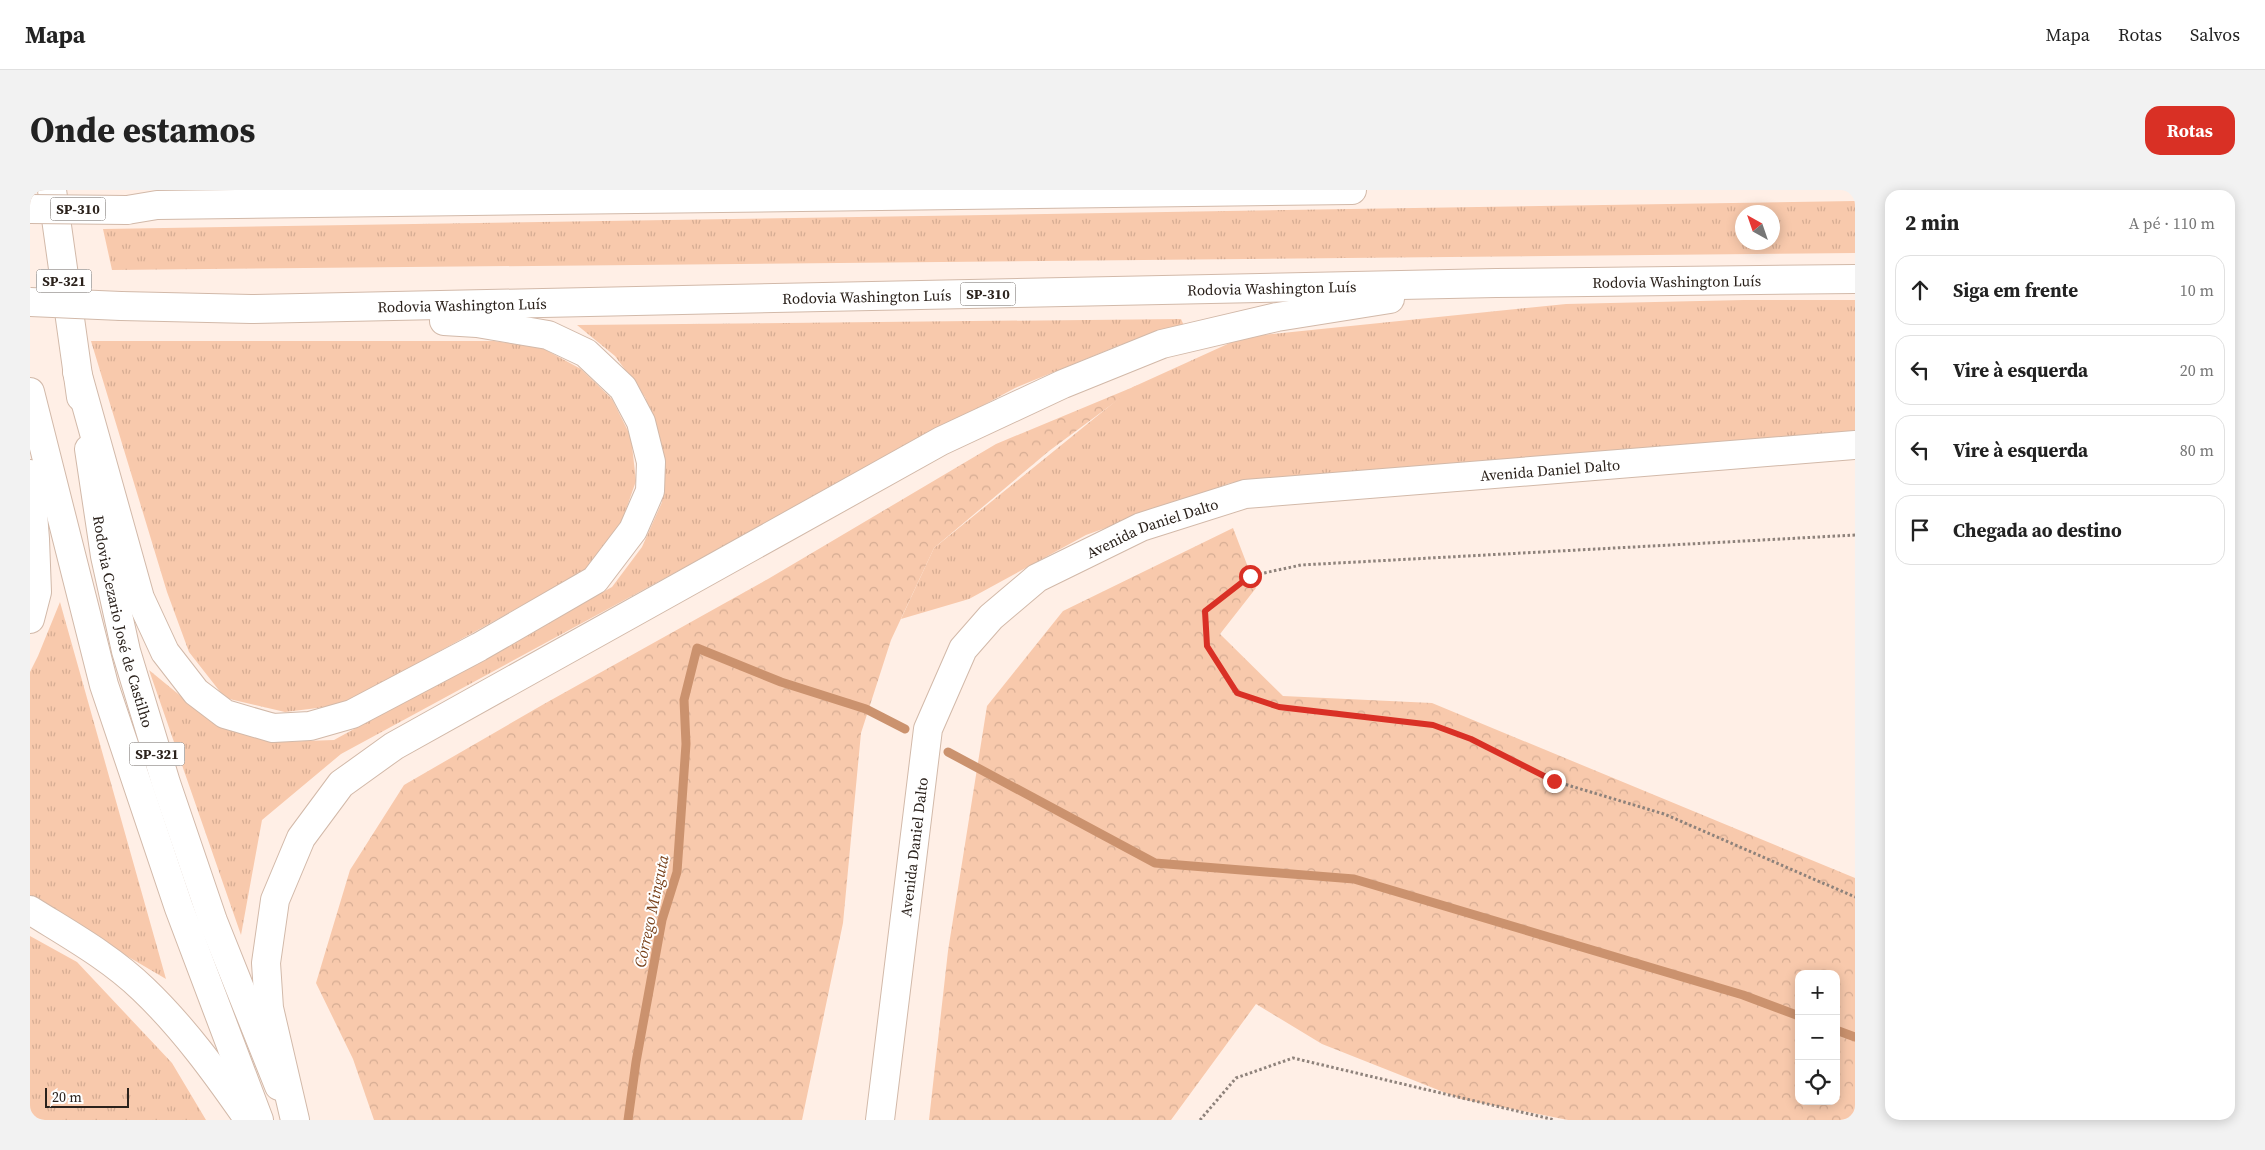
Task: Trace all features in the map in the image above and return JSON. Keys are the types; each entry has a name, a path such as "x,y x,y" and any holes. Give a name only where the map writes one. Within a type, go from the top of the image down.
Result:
{"main road":[{"name":"Rodovia Cezario José de Castilho","path":"52,190 105,556 126,651 166,783 213,921 294,1120"},
{"path":"157,205 288,190"},
{"name":"SP-310","path":"30,209 127,210 157,205 1352,190"},
{"name":"Rodovia Washington Luís","path":"30,302 251,309 1496,283 1855,279"},
{"path":"294,1120 269,1008 266,964 276,900 301,838 342,784 394,746 941,441 1063,384 1162,344 1277,317 1496,283"},
{"path":"77,372 140,598 165,652 196,692 225,714 273,728 310,726 352,714 471,651 595,580 633,530 650,491 651,462 641,422 624,388 586,353 548,335 477,323 251,309"},
{"name":"Rodovia Cezario José de Castilho","path":"30,392 104,686 179,908 259,1120"},
{"name":"Avenida Daniel Dalto","path":"880,1120 928,729 963,649 991,617 1037,578 1141,527 1245,494 1855,445"},
{"path":"30,474 37,592 30,620"},
{"path":"30,910 97,952 142,988 191,1040 249,1120"}],"path":[{"path":"1855,535 1301,566 1250,576 1205,611 1207,646 1237,693 1279,707 1433,725 1471,739 1554,781 1664,814 1855,897"},
{"path":"1200,1120 1236,1078 1293,1058 1555,1120"}],"green space":[{"path":"1855,201 1855,253 112,270 103,229"},
{"path":"1744,300 1855,300 1855,435 1414,467 1230,483 1086,535 969,599 901,619 934,548 1133,387 1243,337 1566,304"},
{"path":"1181,319 1186,330 1120,345 1015,388 341,754 262,820 241,935 149,670 216,725 277,742 334,740 612,587 642,547 662,502 662,447 645,397 615,356 577,325"},
{"path":"91,341 494,341 542,348 581,369 612,399 631,437 636,481 621,524 590,568 342,705 285,712 225,698 189,652 167,592"},
{"path":"1138,385 1049,451 934,548 891,640 861,733 843,923 802,1120 374,1120 353,1059 316,983 350,870 404,785 544,704 768,579 996,444"},
{"path":"1233,528 1256,588 1220,634 1283,696 1432,703 1855,878 1855,1120 1568,1120 1461,1099 1322,1044 1256,1004 1171,1120 929,1120 948,951 987,706 1063,611"},
{"path":"60,602 166,979 30,899 30,672"},
{"path":"30,936 77,962 172,1063 206,1120 30,1120"}],"waterway":[{"name":"Córrego Minguta","path":"628,1120 636,1062 662,920 677,872 686,744 684,700 697,648 781,682 866,709 905,729"},
{"path":"948,752 1155,863 1354,879 1743,995 1796,1015"},
{"path":"1840,1031 1855,1037"}],"route":[{"path":"1250,576 1205,611 1207,646 1237,693 1279,707 1433,725 1471,739 1554,781"}]}
